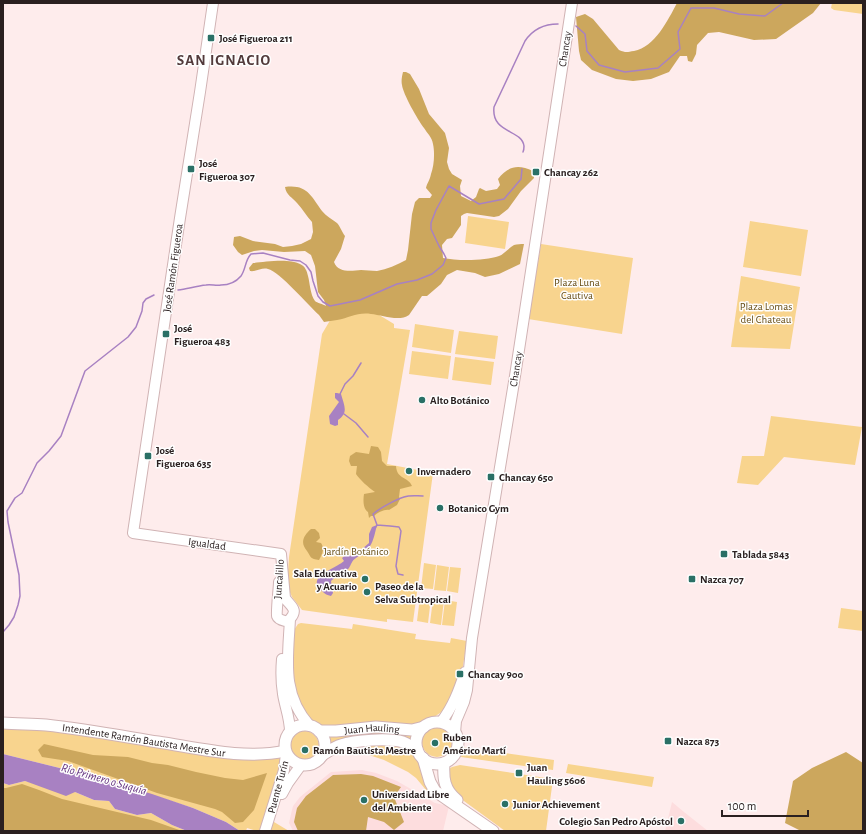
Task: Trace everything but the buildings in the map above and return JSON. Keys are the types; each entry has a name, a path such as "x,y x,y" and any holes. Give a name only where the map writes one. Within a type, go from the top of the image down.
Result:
{"main road":[{"name":"José Ramón Figueroa","path":"133,533 200,92 212,3"},
{"name":"Chancay","path":"455,733 456,721 467,690 472,638 515,376 572,3"},
{"name":"Igualdad","path":"133,533 281,554"},
{"name":"Juncalillo","path":"281,554 286,598 294,612 293,617 288,620 280,620 276,613 281,554"},
{"path":"277,607 283,603 290,604"},
{"name":"Juncalillo","path":"288,620 288,666 289,684 292,697 302,717 314,728"},
{"name":"Juncalillo","path":"288,620 281,677 290,732"},
{"path":"441,722 449,713 458,695 470,657"},
{"path":"420,753 425,760 431,763 438,764 452,758 458,748 457,735 453,729 441,722 434,722 424,727 418,735 416,742 430,782 435,791 493,831"},
{"name":"Intendente Ramón Bautista Mestre Sur","path":"3,723 46,725 251,755 286,753"},
{"path":"301,725 314,728 324,740 325,745 322,755 316,762 306,766 294,763 286,753 285,741 290,732 301,725"},
{"name":"Juan Hauling","path":"314,728 336,731 376,727 412,730 424,727"},
{"name":"Juan Hauling","path":"322,755 340,745 361,741 397,741 404,743 420,753"},
{"name":"Puente Turín","path":"265,831 284,770 286,753"},
{"path":"444,762 444,779 447,790 450,794 502,831"},
{"name":"Puente Turín","path":"269,819 288,783 301,765"}],"shaded area":[{"path":"677,3 821,3 813,13 776,39 754,40 719,32 708,33 697,45 696,54 692,62 688,61 687,56 680,56 669,72 651,79 633,81 616,79 592,70 581,60 576,17 585,14 593,19 619,50 630,52 642,48 654,39 665,25"},
{"path":"403,72 410,74 419,89 429,114 445,133 449,148 447,162 452,174 462,180 460,186 461,196 471,201 476,197 480,188 486,191 497,189 500,185 498,179 510,169 523,167 533,171 534,178 521,191 508,209 499,216 494,217 467,213 461,216 461,225 452,238 447,239 442,245 443,258 479,260 493,258 501,255 514,245 524,244 520,264 499,274 485,277 475,273 457,270 447,275 441,284 427,296 422,296 409,315 405,317 390,318 371,314 362,314 324,322 294,289 273,271 261,269 250,271 249,268 253,263 270,261 290,261 300,264 306,271 313,298 315,301 326,306 324,300 318,292 315,266 311,255 305,251 284,252 262,250 242,255 233,245 234,237 240,236 253,241 275,244 283,247 301,244 311,239 313,232 312,222 288,194 285,187 299,187 308,192 324,213 338,224 345,236 341,249 334,262 338,268 349,271 377,271 392,267 406,260 415,202 419,198 430,198 432,195 426,188 432,171 434,148 432,139 421,124 403,89"},
{"path":"335,393 341,394 345,412 344,415 338,420 338,425 335,426 330,424 329,416 339,402 335,398"},
{"path":"371,446 378,447 381,452 382,461 387,466 396,466 398,474 412,486 400,489 400,499 397,505 369,518 368,512 365,509 364,494 375,492 357,476 357,466 351,466 349,461 350,456 356,452 369,454"},
{"path":"377,525 370,546 354,560 347,570 331,581 333,593 331,596 324,593 317,584 317,580 320,576 344,561 342,558 346,555 354,556 369,543 369,534 372,527"},
{"path":"311,529 315,529 319,533 320,538 316,542 321,543 323,547 319,560 311,557 303,542 304,537"},
{"path":"44,744 93,755 128,757 225,778 243,780 267,773 254,810 243,822 235,823 222,812 215,809 157,793 68,761 42,757 38,750"},
{"path":"846,752 863,763 863,831 801,831 785,823 793,781 812,768"},
{"path":"3,754 100,778 152,794 193,808 226,822 240,831 187,831 172,825 151,813 137,815 115,809 109,801 94,800 75,792 66,796 25,781 9,785 3,783"},
{"name":"Universidad Libre del Ambiente","path":"362,770 376,773 397,781 435,803 449,806 443,831 293,831 289,823 293,806 300,797 331,772"},
{"name":"Universidad Libre del Ambiente","path":"361,774 373,776 401,787 394,797 404,822 394,830 384,822 368,817 366,831 298,831 294,822 297,808 306,796 333,775"},
{"path":"22,784 62,799 151,820 182,831 3,831 3,788"},
{"name":"Colegio San Pedro Apóstol","path":"672,802 684,812 708,831 665,831"}],"green space":[{"path":"832,3 863,3 863,14 834,10 831,8"},
{"path":"468,216 509,222 505,249 465,243"},
{"path":"750,221 808,230 801,276 743,267"},
{"name":"Plaza Luna Cautiva","path":"541,244 633,258 622,334 528,319"},
{"name":"Plaza Lomas del Chateau","path":"741,276 800,287 790,349 731,347"},
{"name":"Jardín Botánico","path":"371,310 394,324 394,328 410,330 387,464 433,473 413,622 387,619 387,622 302,610 292,597 287,585 289,557 322,334 332,317"},
{"path":"415,324 454,330 451,353 412,347"},
{"path":"459,331 498,336 495,359 455,354"},
{"path":"412,351 451,356 448,379 409,374"},
{"path":"455,357 494,362 491,385 452,380"},
{"path":"771,416 862,427 855,465 784,457 758,485 737,483 742,456 764,456"},
{"path":"424,563 436,565 433,589 421,588"},
{"path":"437,565 449,567 446,591 434,590"},
{"path":"450,567 461,568 458,593 447,591"},
{"path":"420,597 431,598 428,623 417,621"},
{"path":"433,599 444,600 441,625 430,623"},
{"path":"445,600 457,602 454,626 442,625"},
{"path":"841,608 863,611 863,631 838,628"},
{"path":"301,623 352,629 353,624 416,634 415,639 450,643 451,638 467,641 461,678 443,711 420,723 405,726 321,727 307,718 297,698 293,670 294,630 298,624"},
{"path":"3,723 217,751 285,751 269,819 289,831 257,831 247,828 246,831 240,831 226,822 193,808 100,778 3,754"},
{"path":"437,727 448,731 452,742 448,753 437,757 426,753 422,742 426,731"},
{"path":"304,731 315,735 319,746 315,757 304,761 293,757 289,746 293,735"},
{"path":"345,732 416,732 412,740 389,738 329,745 327,736"},
{"path":"369,746 395,747 409,751 417,759 433,794 426,790 416,778 408,772 384,760 369,755 366,750"},
{"path":"462,747 554,760 553,770 461,757"},
{"path":"568,764 654,777 652,787 566,773"},
{"path":"460,765 553,779 546,831 505,831 453,793 447,782 449,769"},
{"path":"25,781 75,792 94,800 109,801 115,809 137,815 151,813 172,825 187,831 3,831 3,783 9,785"}],"waterway":[{"path":"576,26 585,34 587,51 599,65 625,72 658,68 680,49 678,32 691,8 714,8 739,14 765,16 783,3"},
{"path":"523,152 524,146 522,141 497,122 494,116 494,107 528,37 539,28 558,24"},
{"path":"178,290 202,285 224,285 232,283 241,276 251,254 263,253 300,261 306,265 311,272 318,296 323,302 330,306 360,300 397,284 417,280 432,274 443,265 446,258 431,229 431,223 449,186 479,204 504,199 521,179 522,169"},
{"path":"3,632 14,617 20,596 19,575 7,511 15,498 22,493 37,463 61,436 85,371 128,337 136,327 142,311 143,303 146,299 154,295"},
{"path":"340,394 345,384 353,376 361,363"},
{"path":"344,414 356,423 368,437"},
{"path":"377,525 373,514 380,509 404,497 423,496"},
{"path":"376,527 377,525 399,527 401,531 396,566 398,574 403,575"}],"place":[{"name":"José Figueroa 211","path":"211,38"},
{"name":"José Figueroa 307","path":"191,169"},
{"name":"Chancay 262","path":"536,172"},
{"name":"José Figueroa 483","path":"166,334"},
{"name":"Alto Botánico","path":"422,400"},
{"name":"José Figueroa 635","path":"148,456"},
{"name":"Invernadero","path":"409,471"},
{"name":"Chancay 650","path":"491,477"},
{"name":"Botanico Gym","path":"440,508"},
{"name":"Tablada 5843","path":"724,554"},
{"name":"Sala Educativa y Acuario","path":"365,579"},
{"name":"Nazca 707","path":"692,579"},
{"name":"Paseo de la Selva Subtropical","path":"367,592"},
{"name":"Chancay 900","path":"460,674"},
{"name":"Nazca 873","path":"668,741"},
{"name":"Ruben Américo Martí","path":"435,743"},
{"name":"Ramón Bautista Mestre","path":"305,750"},
{"name":"Juan Hauling 5606","path":"519,773"},
{"name":"Universidad Libre del Ambiente","path":"364,800"},
{"name":"Junior Achievement","path":"505,804"},
{"name":"Colegio San Pedro Apóstol","path":"681,821"}],"district":[{"name":"SAN IGNACIO","path":"224,60"}],"water label":[{"name":"Río Primero o Suquía","path":"104,779"}]}
